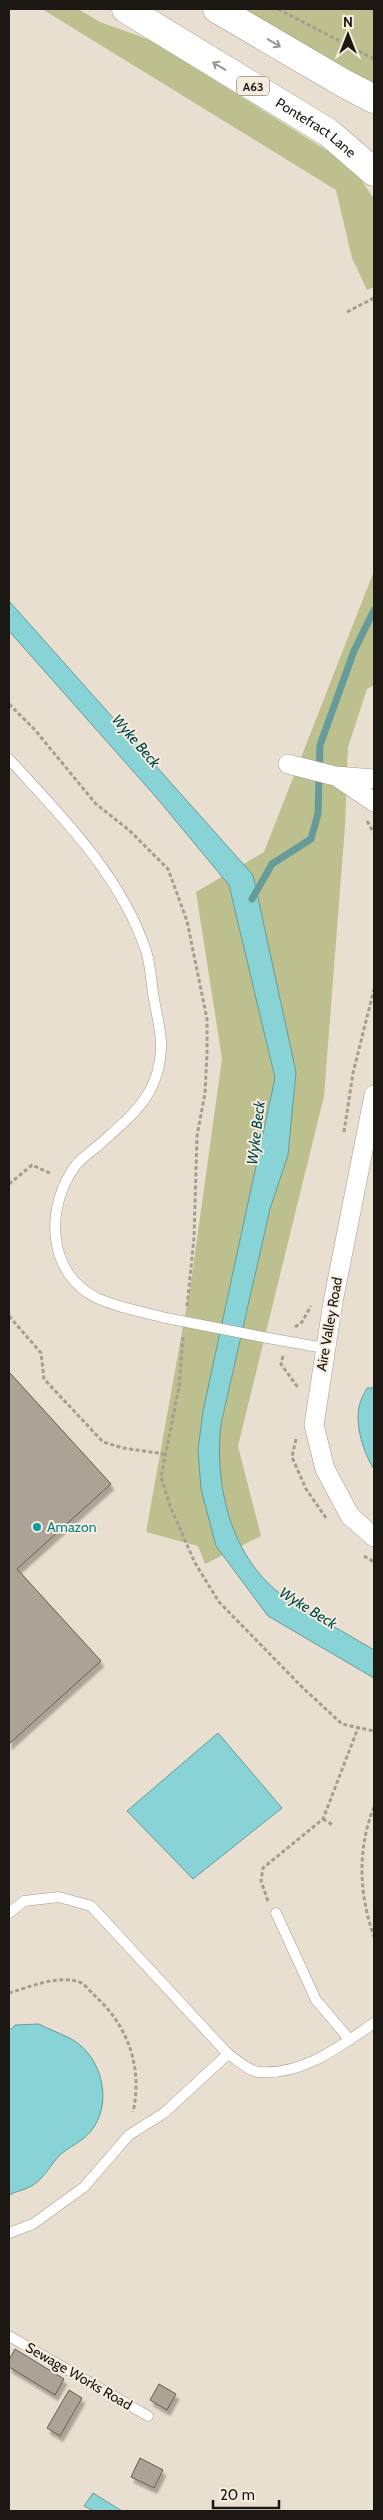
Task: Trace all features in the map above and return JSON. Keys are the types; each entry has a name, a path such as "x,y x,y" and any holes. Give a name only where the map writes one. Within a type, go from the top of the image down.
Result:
{"highway":[{"name":"Pontefract Lane","path":"126,9 329,133 374,172"},
{"path":"217,9 374,99"}],"street":[{"path":"288,764 335,776 374,779"},
{"path":"335,776 374,802"},
{"name":"Aire Valley Road","path":"373,1101 324,1348 314,1425 325,1469 350,1516 374,1537"}],"lane":[{"path":"9,758 95,856 125,904 146,951 161,1043 156,1083 133,1114 77,1164 61,1189 54,1218 55,1244 68,1270 78,1284 97,1298 166,1318 324,1348"},
{"path":"9,1913 24,1901 59,1897 91,1906 228,2054 256,2072 288,2070 330,2054 374,2023"},
{"path":"276,1913 316,2000 350,2040"},
{"path":"9,2233 33,2224 84,2187 129,2135 164,2113 228,2054"},
{"name":"Sewage Works Road","path":"9,2336 148,2416"}],"path":[{"path":"278,9 374,59"},
{"path":"347,312 374,298"},
{"path":"9,704 35,730 96,804 129,830 168,869 187,921 207,1019 207,1054 205,1093 197,1136 194,1238 186,1311"},
{"path":"9,1184 32,1165 66,1181"},
{"path":"9,1316 41,1353 44,1379 103,1442 123,1448 165,1454"},
{"path":"184,1331 179,1387 160,1477 170,1506 195,1563 219,1602 302,1687 342,1724 374,1731"},
{"path":"276,1913 270,1906 261,1881 263,1868 323,1819 358,1728"},
{"path":"374,1807 366,1828 362,1864 364,1909 374,1936"},
{"path":"323,1819 333,1825"},
{"path":"9,1993 57,1980 78,1981 111,2010 131,2048 137,2094 129,2135"}],"green space":[{"path":"42,9 78,9 100,22 150,40 334,155 360,178 374,199 374,287 367,290 352,258 336,190"},
{"path":"217,9 374,9 374,98"},
{"path":"374,571 374,685 367,689 348,747 345,826 324,1096 238,1446 261,1536 205,1564 198,1546 146,1532 191,1282 222,1059 196,892 264,852"}],"water":[{"path":"9,601 253,875 296,1072 288,1155 270,1209 221,1424 220,1472 230,1520 239,1543 252,1564 267,1582 286,1598 374,1650 374,1678 268,1616 216,1546 201,1489 198,1450 203,1411 275,1078 229,885 156,797 9,631"},
{"path":"367,1388 374,1388 374,1469 364,1448 358,1423 360,1405"},
{"path":"218,1733 282,1808 193,1879 127,1811"},
{"path":"39,2024 73,2040 92,2058 102,2082 102,2108 98,2120 88,2135 61,2154 37,2182 9,2195 9,2031 15,2025"},
{"path":"93,2493 122,2511 94,2511 84,2506"}],"building":[{"name":"Amazon","path":"9,1372 111,1484 17,1569 101,1661 9,1744"},
{"path":"15,2349 64,2379 55,2395 9,2367 9,2360"},
{"path":"159,2384 176,2394 167,2410 150,2400"},
{"path":"69,2390 82,2398 60,2436 47,2428"},
{"path":"140,2458 163,2470 154,2488 131,2477"}],"waterway":[{"path":"252,899 272,864 311,839 318,814 320,745 354,651 374,610"}],"place":[{"name":"Amazon","path":"37,1527"}],"water label":[{"name":"Wyke Beck","path":"136,741"},
{"name":"Wyke Beck","path":"256,1133"},
{"name":"Wyke Beck","path":"308,1608"}]}
